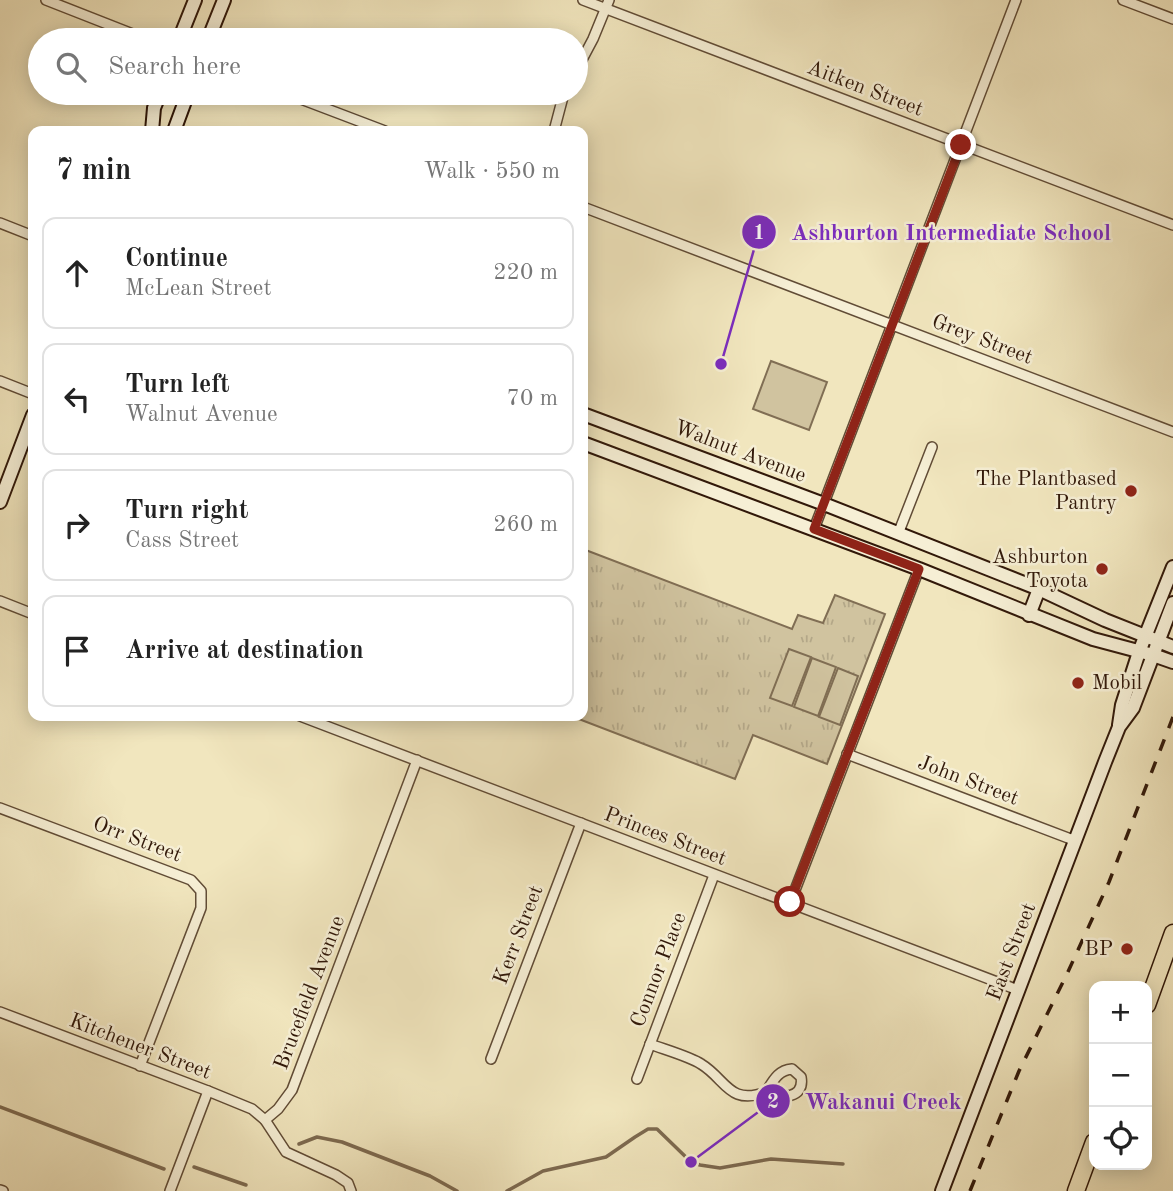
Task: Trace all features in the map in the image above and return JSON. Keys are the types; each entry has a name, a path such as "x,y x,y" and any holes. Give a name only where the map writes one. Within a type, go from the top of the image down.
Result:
{"highway":[{"path":"1152,991 1173,933"},
{"path":"1076,1191 1089,1156"}],"street":[{"path":"46,0 117,28"},
{"path":"184,28 195,0"},
{"path":"213,28 224,0"},
{"name":"Aitken Street","path":"583,0 607,4 961,145 1173,225"},
{"path":"814,529 1016,0"},
{"path":"1123,0 1173,19"},
{"path":"588,48 607,4"},
{"path":"152,126 155,105"},
{"path":"176,126 184,105"},
{"path":"317,105 372,126"},
{"path":"555,126 561,105"},
{"name":"Grey Street","path":"588,209 1173,432"},
{"path":"0,223 28,234"},
{"path":"0,381 28,392"},
{"name":"Walnut Avenue","path":"588,416 824,504 1039,589 1105,620 1173,647"},
{"path":"0,502 28,428"},
{"path":"588,445 919,569 1093,639 1173,662"},
{"path":"898,534 932,447"},
{"name":"East Street","path":"942,1191 1119,727 1122,705 1139,652 1173,567"},
{"path":"790,902 919,569"},
{"path":"1029,615 1039,589"},
{"path":"0,601 28,612"},
{"name":"East Street","path":"1119,727 1133,708 1173,604"},
{"name":"Princes Street","path":"328,721 417,760 1018,990"},
{"name":"John Street","path":"847,754 1076,841"},
{"name":"Brucefield Avenue","path":"265,1120 278,1110 292,1090 417,760"},
{"name":"Orr Street","path":"0,808 191,880 201,891 201,908 140,1066"},
{"name":"Kerr Street","path":"491,1059 581,823"},
{"name":"Connor Place","path":"637,1079 714,875"},
{"name":"Kitchener Street","path":"0,1012 208,1091 252,1109 265,1120"},
{"path":"650,1044 701,1063 730,1091 748,1096 766,1092"},
{"path":"170,1191 208,1091"},
{"path":"265,1120 286,1152 342,1179 348,1183 351,1191"}],"green space":[{"path":"771,361 827,382 809,430 753,409"},
{"path":"588,551 792,629 798,615 823,623 835,595 885,614 827,764 753,735 735,779 584,721 588,721"},
{"path":"789,649 811,657 792,706 770,698"},
{"path":"812,658 836,667 818,716 794,707"},
{"path":"838,668 858,676 840,725 819,717"}],"waterway":[{"path":"0,1107 164,1169"},
{"path":"507,1191 543,1171 606,1157 648,1129 657,1129 691,1162 700,1165 720,1168 771,1159 843,1164"},
{"path":"299,1144 317,1137 342,1142 430,1176 457,1191"},
{"path":"194,1167 246,1185"}],"railway":[{"path":"970,1191 1019,1071 1109,882 1173,717"}],"place":[{"name":"Ashburton Intermediate School","path":"721,364"},
{"name":"The Plantbased Pantry","path":"1131,491"},
{"name":"Ashburton Toyota","path":"1102,569"},
{"name":"Mobil","path":"1078,683"},
{"name":"BP","path":"1127,949"},
{"name":"Wakanui Creek","path":"691,1162"}],"route":[{"path":"790,902 919,569 814,529 961,145"}]}
